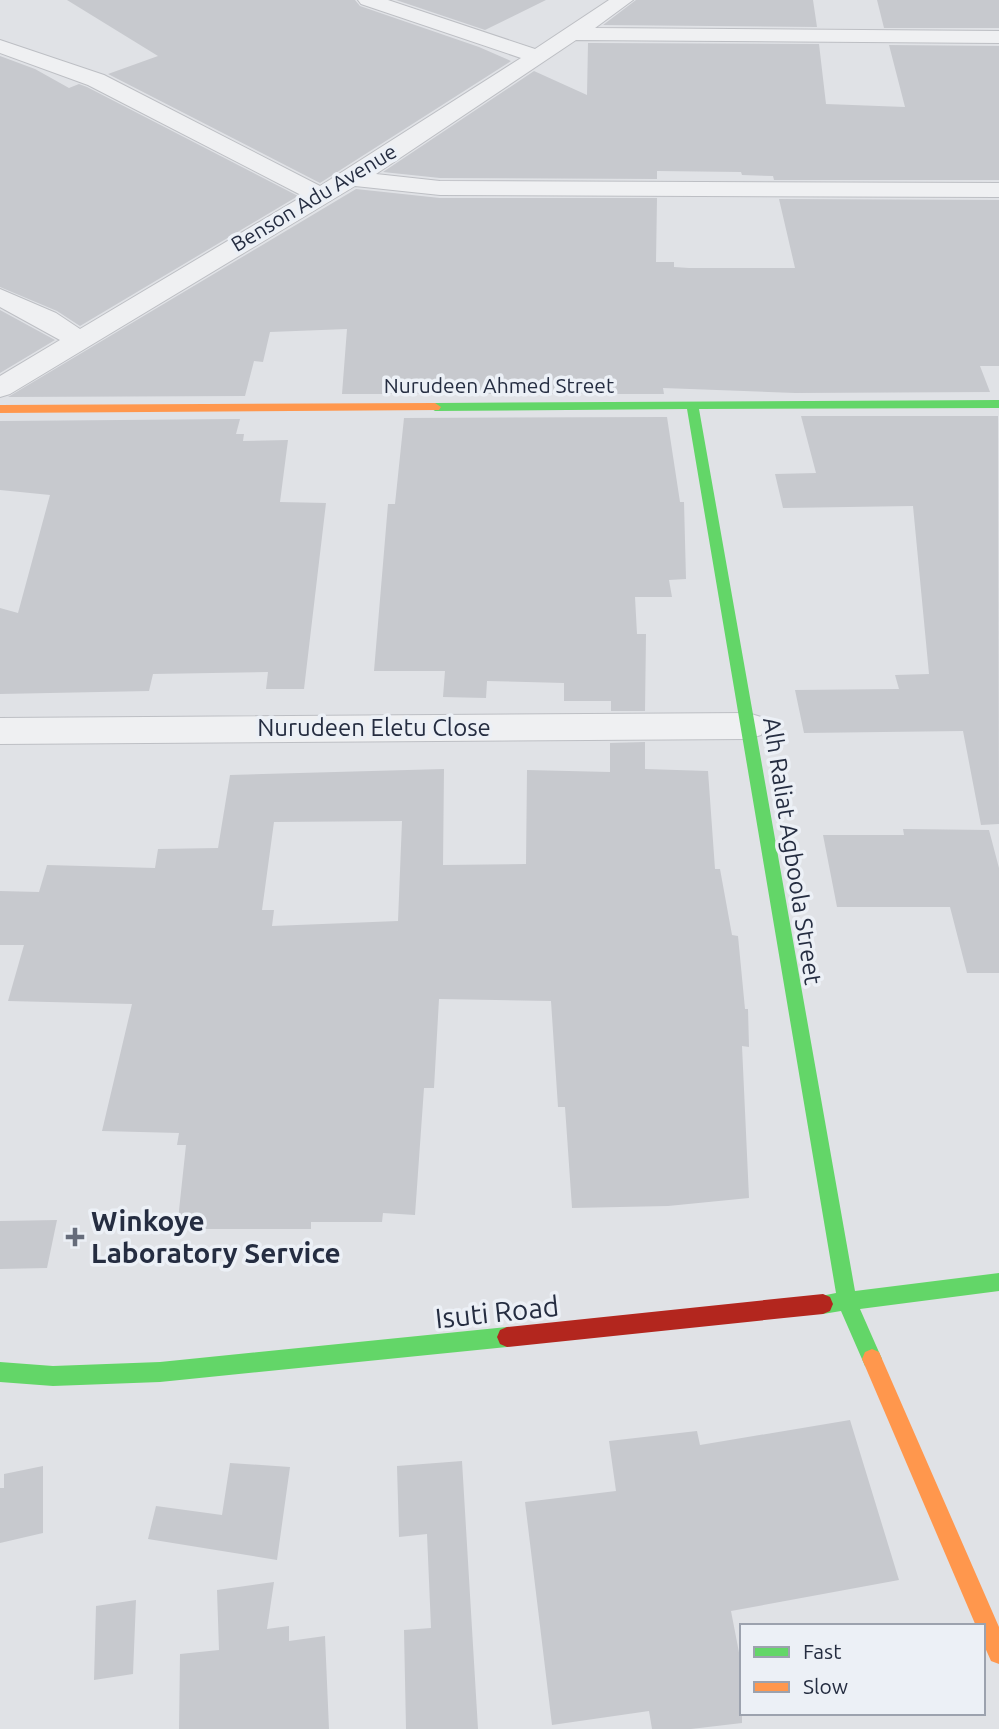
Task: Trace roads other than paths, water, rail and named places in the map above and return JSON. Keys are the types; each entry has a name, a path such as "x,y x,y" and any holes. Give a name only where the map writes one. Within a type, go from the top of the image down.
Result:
{"street":[{"path":"368,0 536,56"},
{"name":"Benson Adu Avenue","path":"0,388 351,178 623,0"},
{"path":"573,34 999,37"},
{"path":"0,46 127,95 319,195"},
{"path":"351,178 440,188 999,190"},
{"path":"0,297 46,318 80,341"},
{"name":"Nurudeen Ahmed Street","path":"0,409 999,404"},
{"name":"Alh Raliat Agboola Street","path":"692,407 816,1136 847,1302 999,1653"},
{"name":"Nurudeen Eletu Close","path":"0,731 748,726"},
{"name":"Isuti Road","path":"0,1372 53,1376 160,1372 847,1302 999,1282"}],"place":[{"name":"Winkoye Laboratory Service","path":"75,1237"}]}
